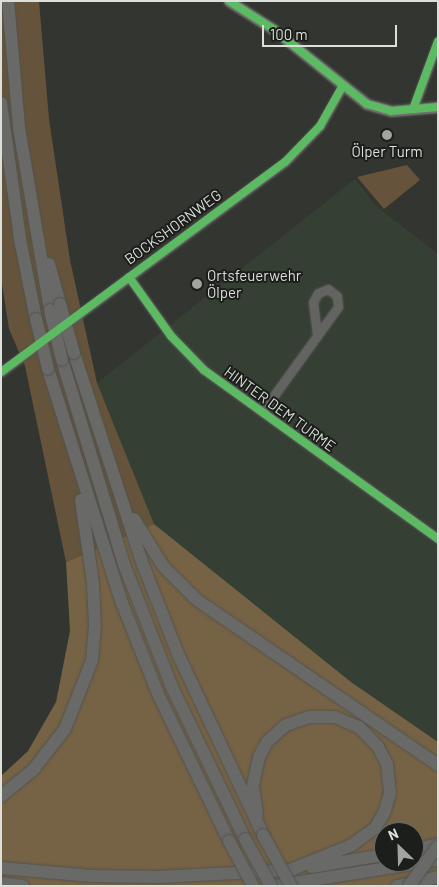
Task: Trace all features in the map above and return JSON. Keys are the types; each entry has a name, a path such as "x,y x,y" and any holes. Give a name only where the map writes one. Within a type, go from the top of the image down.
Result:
{"highway":[{"path":"8,1 26,180 55,307 62,360 102,499 131,584 195,738 271,886"},
{"path":"1,103 20,239 36,319 75,463 122,603 158,694 229,842 253,886"},
{"path":"55,307 74,353 113,477 178,654 263,835 292,886"},
{"path":"1,796 38,764 65,729 92,660 95,626 93,583 75,463"},
{"path":"113,477 145,539 178,584 221,618 438,765"},
{"path":"263,835 255,804 254,775 262,749 279,730 301,719 327,716 351,723 372,739 383,755 389,774 388,802 380,820 368,835 352,845 290,870"},
{"path":"424,848 438,845"},
{"path":"410,886 438,845"},
{"path":"1,868 92,876 159,878 290,870 374,857"},
{"path":"274,886 438,860"},
{"path":"396,886 438,878"},
{"path":"1,883 23,886"}],"main road":[{"path":"235,3 273,29 342,87 378,109 391,111 438,107"}],"street":[{"path":"413,109 438,41"},
{"name":"BOCKSHORNWEG","path":"1,372 301,148 320,126 342,87"},
{"name":"HINTER DEM TURME","path":"129,277 194,361 438,539"},
{"name":"HINTER DEM TURME","path":"262,412 338,307 337,296 328,289 314,297 317,336"}],"shaded area":[{"path":"1,1 39,1 49,119 70,260 97,383 154,524 66,562 25,366 9,329 1,277"},
{"path":"407,165 420,180 384,209 357,177"},
{"path":"355,179 376,206 438,254 438,742 351,682 154,524 97,383"},
{"path":"154,524 351,682 438,742 438,886 1,886 1,776 28,751 56,702 70,631 66,562"}],"cycle path":[{"path":"229,1 273,29 367,104 391,111 438,107"},
{"path":"413,109 438,41"},
{"path":"1,372 285,162 320,126 342,87"},
{"path":"129,277 171,336 204,370 438,539"}],"place":[{"name":"Ölper Turm","path":"387,135"},
{"name":"Ortsfeuerwehr Ölper","path":"197,284"}]}
